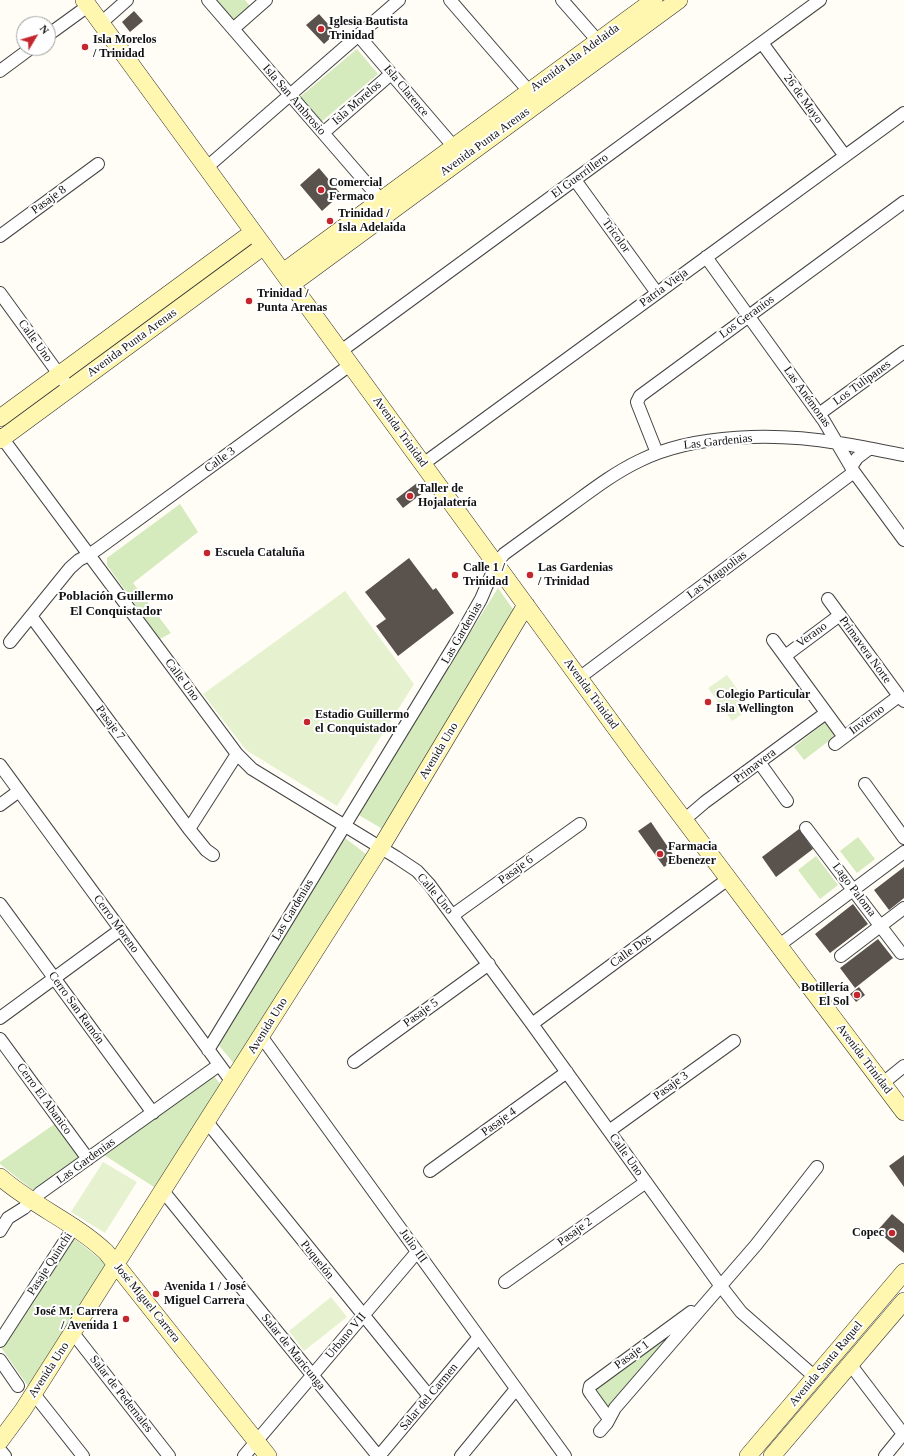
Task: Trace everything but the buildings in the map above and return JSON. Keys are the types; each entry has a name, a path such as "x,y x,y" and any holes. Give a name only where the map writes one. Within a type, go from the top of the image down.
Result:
{"main road":[{"name":"Avenida Isla Adelaida","path":"287,278 381,200 454,147 534,97 598,41 654,0"},
{"name":"Avenida Punta Arenas","path":"287,278 534,97 679,0"},
{"name":"Avenida Trinidad","path":"86,3 579,678 778,946 904,1112"},
{"name":"Avenida Punta Arenas","path":"0,418 253,232"},
{"name":"Avenida Punta Arenas","path":"1,438 264,246"},
{"name":"Avenida Uno","path":"0,1441 17,1420 34,1394 381,847 526,605"},
{"name":"José Miguel Carrera","path":"0,1178 95,1242 116,1265 268,1456"},
{"name":"Avenida Santa Raquel","path":"748,1456 904,1272"},
{"name":"Avenida Santa Raquel","path":"772,1456 904,1301"}],"street":[{"path":"101,23 127,0"},
{"name":"Isla San Ambrosio","path":"208,0 381,200"},
{"path":"233,29 266,0"},
{"path":"206,168 399,0"},
{"path":"450,0 534,97"},
{"path":"562,0 598,41"},
{"name":"El Guerrillero","path":"346,358 575,180 820,0"},
{"path":"56,28 86,3"},
{"name":"Isla Clarence","path":"358,35 454,147"},
{"name":"26 de Mayo","path":"762,42 845,156"},
{"path":"0,71 20,56"},
{"name":"Isla Morelos","path":"323,133 391,74"},
{"name":"Patria Vieja","path":"423,464 904,113"},
{"name":"Pasaje 8","path":"0,236 98,164"},
{"name":"Tricolor","path":"575,180 657,293"},
{"name":"Los Geranios","path":"657,453 637,402 640,396 904,202"},
{"name":"Las Anémonas","path":"706,257 819,414 853,470 904,540"},
{"name":"Calle Uno","path":"0,293 70,388"},
{"name":"Los Tulipanes","path":"819,414 904,352"},
{"name":"Calle 3","path":"10,642 70,568 79,560 89,556 346,358"},
{"name":"Calle Uno","path":"1,438 237,754 252,769 381,847 409,865 424,877 489,964 720,1285 742,1312 816,1377"},
{"name":"Las Gardenias","path":"208,1050 468,623 481,599 496,564 504,554 597,486 622,470 657,453 684,445 742,438 794,438 838,443 904,455"},
{"path":"853,470 857,458 869,449"},
{"name":"Las Magnolias","path":"579,678 853,470"},
{"name":"Primavera Norte","path":"828,599 901,698"},
{"name":"Verano","path":"785,656 840,615"},
{"name":"Pasaje 7","path":"31,616 189,829 206,850 213,855"},
{"path":"773,640 826,713"},
{"name":"Invierno","path":"826,713 839,740 901,698"},
{"name":"Primavera","path":"684,820 705,802 826,713"},
{"path":"189,829 237,754"},
{"path":"759,762 787,801"},
{"name":"Cerro Moreno","path":"0,765 232,1082"},
{"path":"865,784 904,838"},
{"path":"0,805 19,791"},
{"name":"Pasaje 6","path":"453,915 580,824"},
{"name":"Lago Paloma","path":"806,828 901,953"},
{"path":"778,946 904,852"},
{"name":"Calle Dos","path":"532,1024 728,879"},
{"name":"Cerro San Ramón","path":"0,904 153,1113"},
{"path":"841,956 904,908"},
{"path":"0,1018 120,930"},
{"name":"Pasaje 5","path":"354,1062 489,964"},
{"name":"Julio III","path":"261,1036 479,1337 516,1389 558,1453"},
{"name":"Cerro El Abanico","path":"0,1039 88,1159"},
{"name":"Pasaje 3","path":"609,1131 734,1041"},
{"name":"Las Gardenias","path":"0,1231 8,1218 24,1208 40,1193 219,1065"},
{"path":"882,1082 904,1066"},
{"name":"Pasaje 4","path":"430,1172 567,1072"},
{"name":"Puquelón","path":"207,1122 429,1396"},
{"name":"Pasaje 1","path":"600,1431 615,1408 756,1245 817,1167"},
{"name":"Pasaje 2","path":"505,1282 646,1182"},
{"name":"Salar de Maricunga","path":"163,1191 378,1456"},
{"name":"Pasaje Quinchi","path":"0,1341 74,1227"},
{"name":"Urbano VII","path":"244,1456 417,1252"},
{"name":"Pasaje 1","path":"609,1419 591,1394 589,1388 590,1386 706,1301"},
{"name":"Salar de Pedernales","path":"73,1333 169,1456"},
{"name":"Salar del Carmen","path":"378,1456 479,1337"},
{"path":"0,1360 18,1386"},
{"path":"850,1364 904,1435 885,1456"},
{"path":"461,1456 516,1389"},
{"path":"34,1394 82,1456"},
{"path":"0,1450 5,1456"}],"green space":[{"path":"214,0 245,0 250,6 232,21"},
{"path":"357,49 378,74 321,122 300,97"},
{"path":"180,504 198,532 133,583 171,633 160,639 107,565 107,558"},
{"path":"498,588 515,612 386,831 357,814"},
{"name":"Estadio Guillermo el Conquistador","path":"345,591 414,684 337,806 246,750 203,694"},
{"path":"727,675 751,708 732,721 708,688"},
{"path":"828,720 839,733 804,760 794,747"},
{"path":"858,837 875,859 857,873 840,851"},
{"path":"345,838 370,857 235,1065 217,1043"},
{"path":"816,856 838,885 820,899 798,870"},
{"path":"213,1075 223,1087 154,1187 104,1155"},
{"path":"56,1123 80,1155 79,1160 34,1191 0,1164 0,1162"},
{"path":"103,1162 137,1182 105,1233 71,1212"},
{"path":"71,1236 106,1264 28,1386 0,1346"},
{"path":"331,1297 347,1317 304,1351 289,1331"},
{"path":"662,1335 667,1340 608,1409 594,1386"}],"place":[{"name":"Iglesia Bautista Trinidad","path":"321,29"},
{"name":"Isla Morelos / Trinidad","path":"85,47"},
{"name":"Comercial Fermaco","path":"321,190"},
{"name":"Trinidad / Isla Adelaida","path":"330,221"},
{"name":"Trinidad / Punta Arenas","path":"249,301"},
{"name":"Taller de Hojalatería","path":"410,496"},
{"name":"Escuela Cataluña","path":"207,553"},
{"name":"Calle 1 / Trinidad","path":"455,575"},
{"name":"Las Gardenias / Trinidad","path":"530,575"},
{"name":"Colegio Particular Isla Wellington","path":"708,702"},
{"name":"Estadio Guillermo el Conquistador","path":"307,722"},
{"name":"Farmacia Ebenezer","path":"660,854"},
{"name":"Botillería El Sol","path":"857,995"},
{"name":"Copec","path":"892,1233"},
{"name":"Avenida 1 / José Miguel Carrera","path":"156,1294"},
{"name":"José M. Carrera / Avenida 1","path":"126,1319"}],"district":[{"name":"Población Guillermo El Conquistador","path":"116,604"}]}
